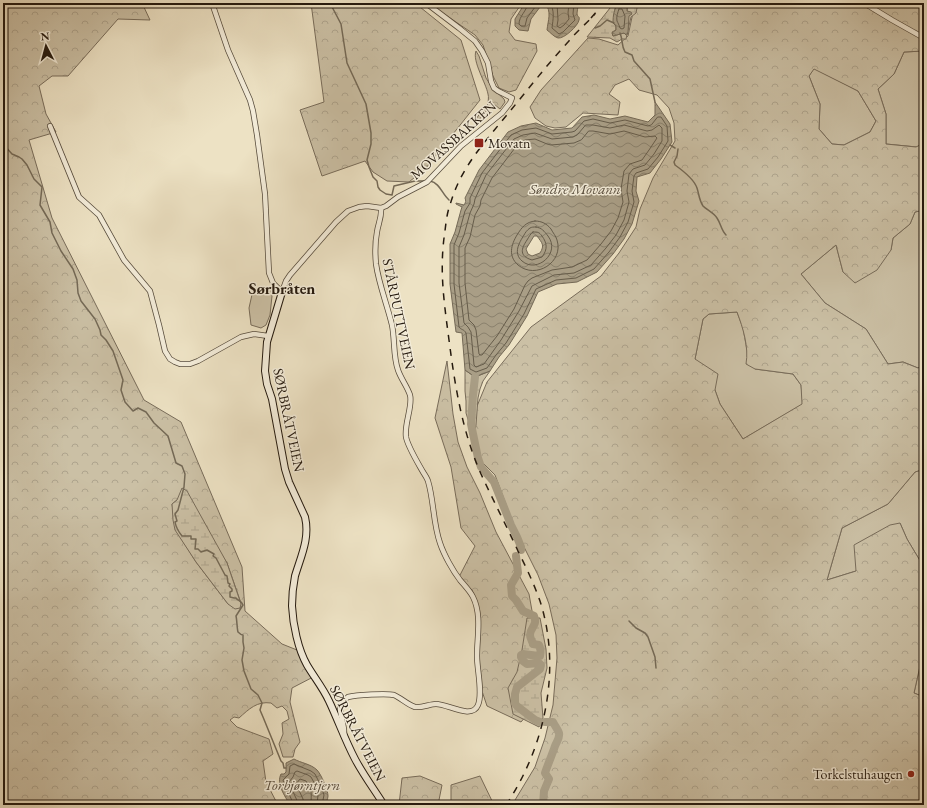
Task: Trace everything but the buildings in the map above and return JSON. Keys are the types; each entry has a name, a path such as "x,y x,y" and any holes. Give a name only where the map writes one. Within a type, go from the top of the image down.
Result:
{"street":[{"path":"212,3 230,55 250,100 253,111 265,194 270,273 273,283 282,292 290,275 344,214 359,206 381,208"},
{"name":"MOVASSBAKKEN","path":"381,208 428,181 459,148 502,112 510,103 512,98 494,88 491,81 488,63 475,40 426,3"},
{"path":"864,3 924,38"},
{"path":"50,126 79,197 99,215 120,255 150,292 165,351 170,359 180,364 190,364 198,361 240,336 254,334 268,336"},
{"name":"STÅRPUTTVEIEN","path":"344,735 340,707 342,701 348,697 391,694 415,707 440,704 469,712 473,711 477,707 480,698 477,656 478,626 475,602 472,595 455,572 440,544 428,481 407,440 407,422 410,398 406,385 398,370 392,328 387,306 382,294 376,264 376,238 381,208"},
{"name":"SØRBRÅTVEIEN","path":"282,292 268,336 265,371 272,399 285,469 306,522 306,542 293,591 292,607 294,621 301,654 329,701 340,728 365,777 384,805"}],"green space":[{"path":"3,3 142,3 150,20 118,19 68,76 52,76 39,86 46,114 56,132 29,140 52,218 144,400 181,422 242,567 245,611 282,644 302,652 317,675 292,688 290,702 300,742 295,749 293,757 283,757 279,744 283,734 282,723 289,719 287,711 282,706 277,708 271,703 257,704 239,718 234,717 230,720 237,727 269,739 273,754 263,761 266,782 278,805 3,805","holes":["177,500 218,549 227,563 241,603 240,608 228,604 196,562 176,530 172,504"]},
{"path":"311,3 415,3 461,40 480,100 426,168 409,182 387,181 373,172 365,161 322,176 300,110 324,102"},
{"path":"428,3 522,3 511,19 509,32 515,40 536,44 537,51 516,90 509,92 499,88 493,76 483,45 475,35"},
{"path":"614,3 618,3 615,9 616,30 612,32 613,36 624,33 628,30 627,4 638,3 636,13 631,17 626,39 622,39 617,42 610,38 587,37"},
{"path":"635,3 924,3 924,51 904,52 894,74 878,89 886,114 886,144 916,147 924,143 924,210 915,212 910,224 893,238 891,250 877,270 855,283 843,272 836,245 801,274 825,303 866,329 888,364 903,362 918,368 924,365 924,469 915,472 888,504 842,528 827,580 856,571 854,545 890,525 900,523 907,539 924,565 924,648 914,693 924,697 924,805 512,805 535,767 545,738 553,705 557,658 556,635 549,604 538,575 516,531 495,475 482,462 475,441 475,411 487,382 531,327 601,276 619,253 636,227 640,209 653,178 675,141 674,123 669,108 657,95 639,90 629,79 615,85 609,94 620,102 618,115 583,113 566,127 555,128 546,126 535,118 530,107 541,90 588,38 599,39 618,45 628,36","holes":["814,69 858,91 876,121 870,132 844,145 832,144 819,129 820,104 809,76","737,312 746,344 746,364 755,369 793,374 801,385 802,404 743,439 720,404 715,390 718,374 695,359 703,319 709,314"]},
{"path":"476,51 486,78 493,89 504,99 505,102 500,109 495,105 488,109 478,121 476,119 488,104 488,96 487,89 476,60"},
{"path":"924,51 924,143 917,147 886,144 886,114 878,89 894,74 904,52"},
{"path":"814,68 858,91 876,121 870,132 844,145 832,144 819,129 820,104 809,76"},
{"path":"924,210 924,365 918,368 903,362 888,364 866,329 825,303 801,274 836,245 843,272 891,250 893,238 910,224 915,212"},
{"path":"271,289 272,296 270,315 266,325 261,328 251,325 249,308 253,290"},
{"path":"737,312 743,328 748,356 755,369 793,374 801,385 803,404 743,439 720,404 715,390 695,359 703,319 709,314"},
{"path":"447,361 458,442 467,467 480,493 496,532 529,594 534,622 534,707 521,722 487,706 482,691 478,659 476,600 472,590 459,577 475,546 461,528 451,467 435,418"},
{"path":"465,370 475,377 490,371 483,381 480,389 474,439 466,413"},
{"path":"924,469 924,565 907,539 900,523 856,571 827,580 842,528 888,504 915,472"},
{"path":"182,488 187,491 227,563 241,604 240,608 235,609 228,604 196,562 175,530 172,504 177,500"},
{"path":"527,618 540,618 546,649 547,668 541,693 543,718 539,727 513,714 508,688 517,672"},
{"path":"924,648 924,697 914,693"},
{"path":"420,776 442,785 438,805 399,805 402,778"},
{"path":"480,776 494,805 451,805 451,785"}],"water":[{"path":"525,3 543,3 531,19 528,31 519,30 515,26 515,19"},
{"path":"545,3 580,3 578,5 577,14 579,17 578,23 570,32 561,38 554,36 547,30 549,13"},
{"path":"618,3 627,3 627,11 631,12 632,14 629,16 627,35 624,33 613,36 612,33 616,30 616,26 613,23 614,15"},
{"name":"Søndre Movann","path":"655,102 670,124 672,142 650,173 637,177 636,191 639,201 632,224 624,239 613,254 597,272 577,282 557,284 538,292 527,316 509,345 490,371 475,377 465,370 462,333 456,332 450,284 450,244 462,207 456,203 464,205 466,202 465,198 479,170 508,132 521,126 536,123 552,130 572,128 582,117 594,115 610,119 625,116 648,122 655,115","holes":["534,236 537,236 543,246 540,253 532,256 528,254 526,249"]},
{"name":"Torbjørntjern","path":"294,759 312,766 319,772 328,793 328,798 325,805 290,805 280,786 280,778 281,774 286,772 286,763"}],"waterway":[{"path":"330,3 341,24 347,63 366,104 371,133 371,144 367,160 373,177 377,181 378,187 386,194 392,195 394,186 415,181 427,181"},
{"path":"595,28 607,20 614,23"},
{"path":"620,33 625,52 632,55 634,61 650,79 655,102"},
{"path":"3,144 12,154 22,159 27,165 34,179 42,187 40,205 50,222 52,233 61,251 73,269 77,280 78,293 81,301 95,319 101,335 113,351 123,380 121,390 125,402 133,411 138,408 146,412 154,423 168,436 176,463 182,466 185,474 184,487 178,510 175,514 177,521 175,522 176,526 182,536 191,536 191,539 196,539 195,549 198,549 201,552 207,550 214,554 213,556 216,558 227,576 228,583 230,584 229,586 232,589 230,592 230,597 236,598 243,605 236,616 238,632 243,635 244,648 242,660 244,671 251,689 258,695 262,703 260,710 284,768 286,768"},
{"path":"670,145 675,148"},
{"path":"678,149 674,162 675,165 693,181 703,206 716,216 726,235"},
{"path":"430,181 439,186 449,200"},
{"path":"475,377 471,424 478,458 481,467 494,482 521,550"},
{"path":"516,556 518,573 511,585 512,596 523,611 534,616 535,622 530,632 533,644"},
{"path":"629,621 648,637 655,657 656,668"},
{"path":"533,644 539,645 541,650 540,656 523,654 521,657 527,664 539,663 541,665 540,669 517,687 515,703 535,720 540,722"},
{"path":"543,805 544,791 549,779 545,773 559,738 559,732 553,722 545,722"}],"railway":[{"path":"591,18 604,3"},
{"path":"506,805 520,782 540,733 546,707 549,680 549,653 546,627 538,595 474,458 464,425 454,374 445,312 442,272 443,245 447,214 454,192 466,168 489,137 552,60 595,14"}],"place":[{"name":"Movatn","path":"479,143"},
{"name":"Torkelstuhaugen","path":"911,774"}],"district":[{"name":"Sørbråten","path":"282,288"}]}
